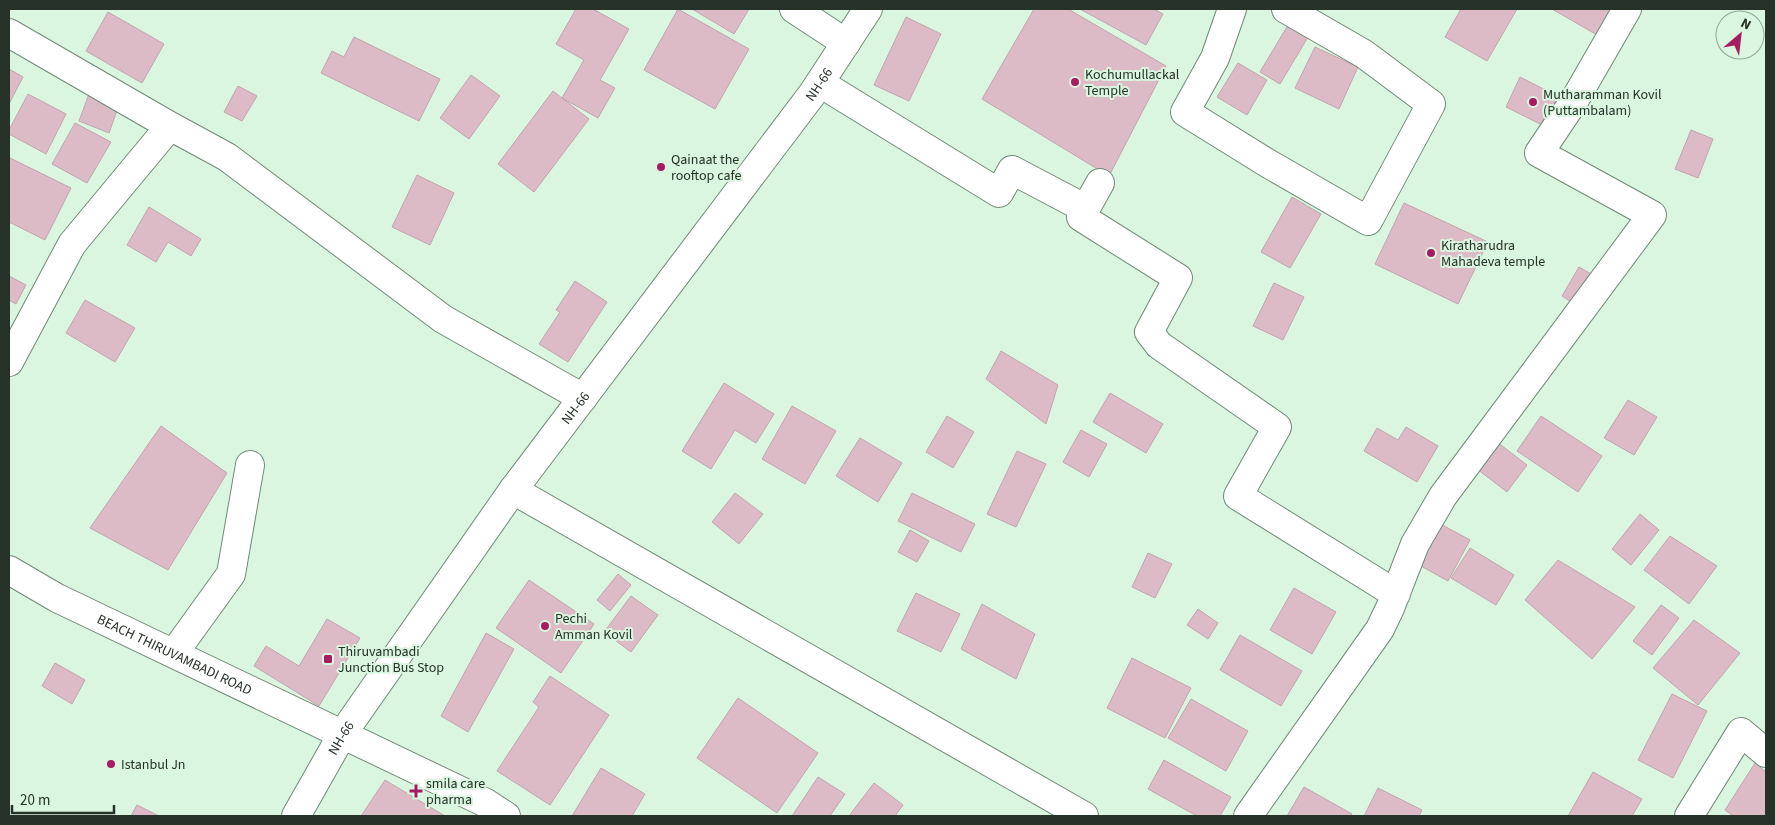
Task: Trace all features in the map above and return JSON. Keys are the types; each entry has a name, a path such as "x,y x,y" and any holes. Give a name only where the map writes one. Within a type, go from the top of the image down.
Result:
{"street":[{"path":"794,9 846,43"},
{"name":"NH-66","path":"296,816 343,733 513,490 820,83 868,9"},
{"path":"1232,9 1215,58 1185,112 1268,164 1368,221 1431,104 1364,54 1286,9"},
{"path":"1248,816 1380,629 1415,544 1443,496 1652,215 1539,153 1574,101 1627,9"},
{"path":"9,33 227,157 443,319 583,398"},
{"path":"820,83 999,193 1012,170 1086,209"},
{"path":"9,362 72,244 170,126"},
{"path":"1100,183 1081,217 1178,278 1149,332 1159,345 1277,427 1238,496 1396,594"},
{"path":"174,653 231,574 250,465"},
{"path":"513,490 1084,816"},
{"name":"BEACH THIRUVAMBADI ROAD","path":"9,570 57,598 343,733 486,803 506,816"},
{"path":"1689,816 1741,732 1766,753"}],"building":[{"path":"576,9 593,9 629,29 600,80 615,88 598,118 562,98 584,60 556,44"},
{"path":"678,9 749,49 715,109 644,70"},
{"path":"692,9 749,9 734,34"},
{"name":"Kochumullackal Temple","path":"1034,9 1068,9 1166,66 1109,176 982,99"},
{"path":"1080,9 1154,9 1163,14 1146,45"},
{"path":"1461,9 1517,9 1487,61 1445,37"},
{"path":"1552,9 1621,9 1604,39"},
{"path":"108,12 164,44 142,83 86,51"},
{"path":"906,17 941,34 909,101 874,85"},
{"path":"1291,20 1311,32 1280,84 1260,72"},
{"path":"354,37 440,79 419,121 321,73 332,51 344,57"},
{"path":"1315,47 1358,67 1339,109 1295,88"},
{"path":"1238,63 1267,80 1247,115 1217,97"},
{"path":"9,69 23,77 9,104"},
{"path":"471,75 500,96 469,139 440,118"},
{"name":"Mutharamman Kovil (Puttambalam)","path":"1520,77 1561,98 1546,127 1506,107"},
{"path":"238,86 257,96 242,121 224,112"},
{"path":"553,91 589,119 534,192 498,164"},
{"path":"28,94 66,114 46,154 9,134 9,130"},
{"path":"89,94 119,105 109,133 79,121"},
{"path":"75,123 111,142 87,183 52,164"},
{"path":"1691,130 1713,139 1698,178 1675,169"},
{"path":"10,158 71,188 45,240 9,222"},
{"path":"417,175 454,193 430,245 392,227"},
{"path":"1292,197 1321,214 1290,268 1261,252"},
{"name":"Kiratharudra Mahadeva temple","path":"1404,203 1488,242 1458,304 1375,264"},
{"path":"149,207 201,239 191,256 168,242 156,262 127,245"},
{"path":"1579,267 1593,275 1576,305 1562,296"},
{"path":"9,276 26,285 16,304 9,300"},
{"path":"575,281 607,302 568,362 539,344 560,312 556,310"},
{"path":"1274,283 1304,297 1283,340 1253,326"},
{"path":"85,300 135,328 115,362 66,333"},
{"path":"1001,351 1058,385 1046,424 986,379"},
{"path":"724,383 774,414 756,443 735,430 711,469 682,451"},
{"path":"1110,393 1163,424 1146,453 1093,422"},
{"path":"1628,400 1657,417 1634,455 1604,438"},
{"path":"792,406 836,431 805,484 762,459"},
{"path":"947,416 974,432 953,468 926,452"},
{"path":"1541,416 1602,456 1578,492 1517,451"},
{"path":"161,426 227,473 168,570 90,528"},
{"path":"1406,427 1438,446 1417,482 1364,451 1377,428 1398,440"},
{"path":"1081,430 1107,444 1089,477 1063,462"},
{"path":"860,438 902,463 878,502 836,476"},
{"path":"1497,442 1527,465 1507,492 1477,469"},
{"path":"1017,451 1046,464 1016,527 987,514"},
{"path":"735,493 763,514 739,544 712,522"},
{"path":"912,493 975,524 961,552 898,521"},
{"path":"1640,514 1659,530 1631,565 1612,549"},
{"path":"1435,521 1470,540 1448,581 1412,561"},
{"path":"910,530 929,541 917,562 898,552"},
{"path":"1670,536 1717,566 1689,604 1644,570"},
{"path":"1470,548 1514,575 1496,605 1451,578"},
{"path":"1148,553 1172,564 1155,598 1132,587"},
{"path":"1558,560 1635,607 1592,659 1525,600"},
{"path":"618,574 631,585 610,611 597,600"},
{"name":"Pechi Amman Kovil","path":"529,580 594,624 561,673 496,628"},
{"path":"1294,588 1336,612 1312,654 1270,630"},
{"path":"916,593 960,614 941,652 897,631"},
{"path":"631,596 658,615 631,652 604,632"},
{"path":"982,604 1035,634 1016,679 961,649"},
{"path":"1661,605 1679,618 1652,655 1633,641"},
{"path":"1198,609 1218,623 1208,639 1187,625"},
{"path":"327,619 360,638 319,706 254,666 266,646 299,666"},
{"path":"1694,620 1740,653 1698,705 1653,668"},
{"path":"486,633 514,649 468,732 441,716"},
{"path":"1240,635 1302,671 1281,706 1220,670"},
{"path":"1132,658 1191,688 1165,738 1107,708"},
{"path":"55,663 85,680 72,704 42,686"},
{"path":"550,676 609,715 550,805 497,771 539,707 533,702"},
{"path":"1672,694 1707,711 1673,778 1638,760"},
{"path":"738,698 818,753 777,813 697,758"},
{"path":"1191,699 1248,731 1226,771 1168,738"},
{"path":"1164,760 1231,797 1220,816 1197,816 1148,789"},
{"path":"1755,763 1766,772 1766,816 1733,816 1725,810"},
{"path":"601,768 645,794 632,816 572,816"},
{"path":"1593,772 1642,799 1632,816 1568,816"},
{"path":"818,777 845,794 830,816 792,816"},
{"path":"385,780 445,816 361,816"},
{"path":"874,783 903,805 895,816 849,816"},
{"path":"1304,787 1352,814 1350,816 1287,816"},
{"path":"1378,788 1422,810 1419,816 1364,816"},
{"path":"137,805 159,816 131,816"}],"place":[{"name":"Kochumullackal Temple","path":"1075,82"},
{"name":"Mutharamman Kovil (Puttambalam)","path":"1533,102"},
{"name":"Qainaat the rooftop cafe","path":"661,167"},
{"name":"Kiratharudra Mahadeva temple","path":"1431,253"},
{"name":"Pechi Amman Kovil","path":"545,626"},
{"name":"Thiruvambadi Junction Bus Stop","path":"328,659"},
{"name":"Istanbul Jn","path":"111,764"},
{"name":"smila care pharma","path":"416,791"}]}
